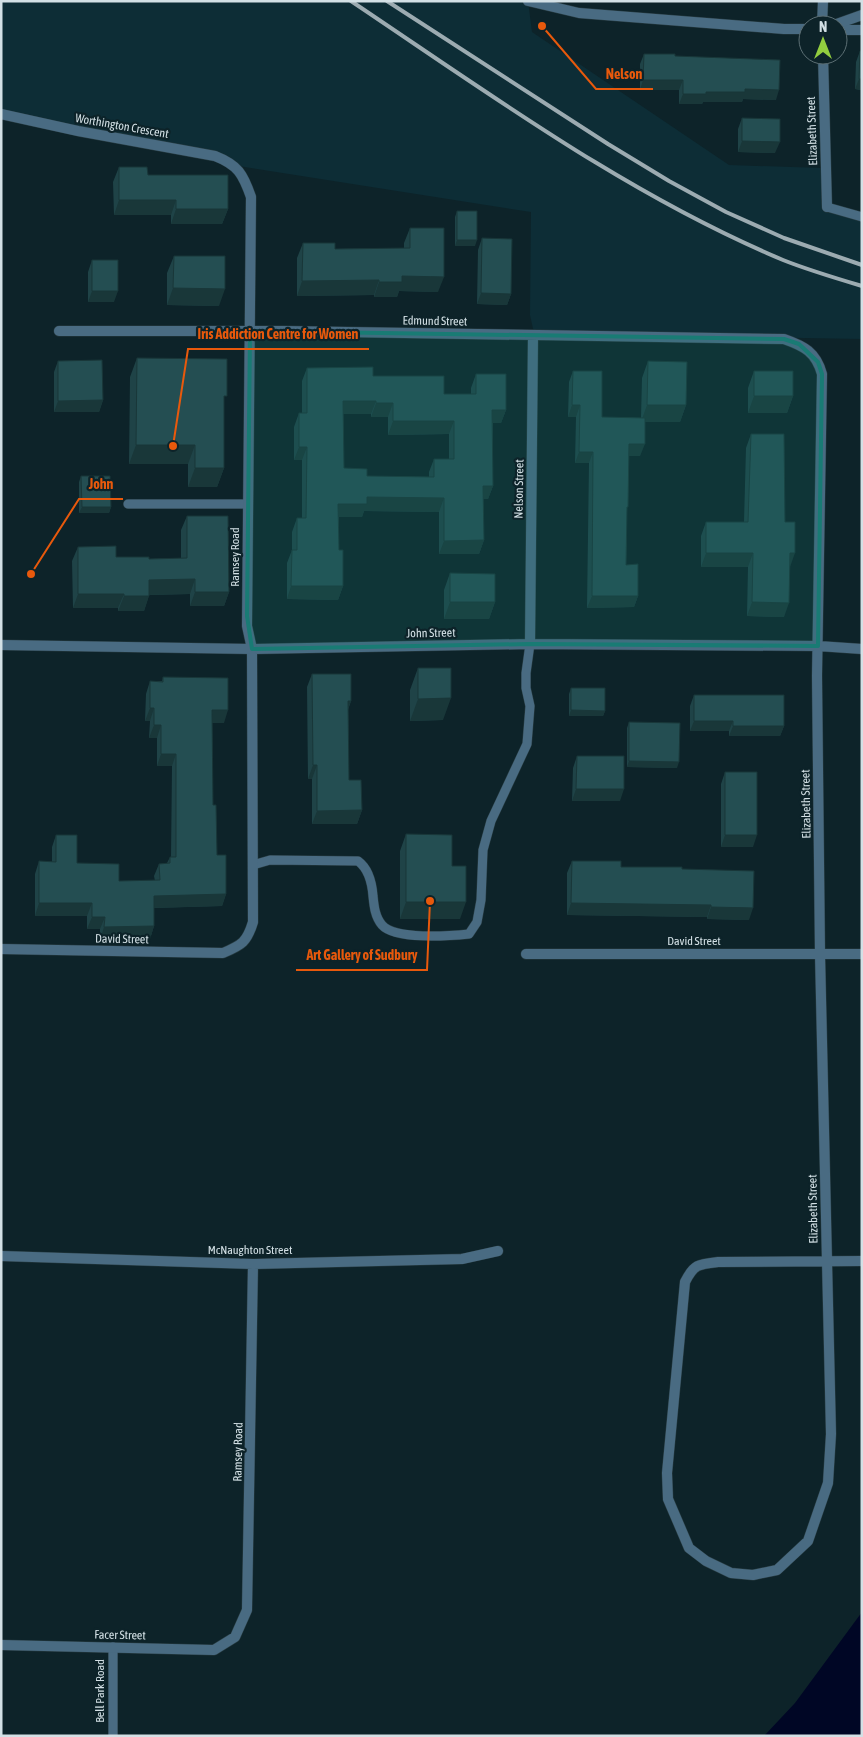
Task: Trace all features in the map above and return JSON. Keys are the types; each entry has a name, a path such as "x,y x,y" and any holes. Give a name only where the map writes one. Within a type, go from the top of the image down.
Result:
{"street":[{"path":"528,1 579,13 798,29"},
{"path":"822,15 823,1"},
{"path":"848,20 862,15"},
{"path":"848,30 862,30"},
{"name":"Elizabeth Street","path":"822,65 827,207"},
{"name":"Worthington Crescent","path":"1,114 78,131 215,156 237,167"},
{"name":"Ramsey Road","path":"237,167 245,180 250,197 247,626 252,649 253,865 253,922 249,936 240,946"},
{"name":"Edmund Street","path":"58,331 250,331 784,339 799,344 808,351"},
{"name":"Nelson Street","path":"530,644 533,335"},
{"name":"Elizabeth Street","path":"808,351 818,362 822,374 818,646 820,954 827,1261 830,1434 828,1483 808,1541 802,1547 777,1570 753,1574 731,1573 706,1561 689,1548 668,1499 667,1473 685,1282 691,1269 704,1263 827,1261"},
{"name":"John Street","path":"1,645 252,649 530,644 862,648"},
{"name":"David Street","path":"1,949 223,953 240,946"},
{"name":"David Street","path":"526,954 862,954"},
{"name":"McNaughton Street","path":"1,1256 253,1264 462,1260 498,1251"},
{"path":"827,1261 862,1261"},
{"name":"Ramsey Road","path":"235,1638 247,1610 253,1264"},
{"name":"Facer Street","path":"1,1646 214,1650 235,1638"}],"lane":[{"path":"827,207 862,217"},
{"path":"128,504 248,504"},
{"path":"253,865 270,860 358,861 368,872 375,912 382,926 395,932 416,935 469,934 477,922 481,900 483,850 492,821 527,744 530,706 526,688 526,673 530,644"},
{"name":"Bell Park Road","path":"113,1647 113,1736"}],"highlighted area":[{"path":"250,331 784,339 799,344 818,362 822,374 818,646 530,644 252,649 247,616"}],"shaded area":[{"path":"1,1 528,1 532,32 729,165 821,168 821,202 862,216 862,339 534,333 530,315 531,212 238,166 228,160 1,112"},
{"path":"862,1612 862,1736 764,1736 795,1703"}],"building":[{"path":"860,51 862,51 862,79 859,79"},
{"path":"644,54 780,60 779,90 745,89 745,92 683,94 683,80 643,80"},
{"path":"742,118 780,119 780,142 742,141"},
{"path":"119,167 147,167 148,175 228,175 228,209 176,209 176,200 119,200"},
{"path":"457,211 477,211 477,240 457,240"},
{"path":"410,228 444,228 444,277 402,276 402,282 379,282 379,280 302,281 303,243 335,243 335,249 410,248"},
{"path":"482,238 512,239 511,294 481,293"},
{"path":"174,256 225,256 225,289 173,288"},
{"path":"92,260 118,260 118,291 92,291"},
{"path":"137,358 227,359 227,396 224,396 224,468 195,468 195,445 136,445"},
{"path":"102,360 103,400 58,401 58,361"},
{"path":"648,361 687,362 686,405 647,405"},
{"path":"373,367 373,376 444,376 444,394 476,394 476,374 506,374 506,410 492,410 493,486 483,486 484,540 444,541 444,498 367,497 367,504 338,504 339,550 343,550 343,586 291,586 292,550 297,550 297,518 306,518 307,447 299,447 299,413 307,413 307,368","holes":["343,401 376,401 376,403 393,403 393,421 454,421 454,459 434,459 434,477 367,476 367,469 344,468"]},
{"path":"573,371 602,371 602,417 645,418 645,444 629,444 626,565 638,564 638,596 592,596 593,452 579,452 580,405 572,405"},
{"path":"754,371 793,371 793,396 754,396"},
{"path":"751,434 784,434 785,522 795,522 795,553 790,553 789,603 752,602 753,553 706,553 706,522 748,522"},
{"path":"81,476 110,476 111,507 82,507"},
{"path":"187,516 228,516 229,592 195,592 195,579 149,580 149,596 78,594 78,547 116,546 116,557 149,557 149,559 187,558"},
{"path":"450,573 495,574 495,602 450,602"},
{"path":"418,668 451,668 451,698 418,699"},
{"path":"312,674 351,674 351,701 348,701 349,780 361,780 362,810 317,811 317,765 313,765"},
{"path":"163,677 228,678 228,710 212,710 213,805 216,805 217,855 226,855 226,894 154,896 154,926 104,927 105,917 92,917 92,903 39,903 39,861 56,862 56,835 77,835 77,863 119,864 119,881 160,880 159,864 170,863 170,857 176,857 176,754 161,754 161,725 154,725 154,708 150,708 150,681 163,682"},
{"path":"571,688 605,688 605,711 571,710"},
{"path":"694,695 784,695 784,726 733,726 733,721 694,721"},
{"path":"629,722 680,723 679,762 629,761"},
{"path":"577,756 624,756 624,789 576,789"},
{"path":"725,772 757,772 757,835 725,835"},
{"path":"406,834 452,835 452,866 466,866 466,902 406,902"},
{"path":"572,861 621,861 621,867 682,867 682,869 754,871 753,908 711,907 711,905 571,903"}],"railway":[{"path":"351,1 561,141 670,205 726,234 783,260 862,286"},
{"path":"387,1 608,144 669,181 726,212 784,238 862,265"}],"place":[{"name":"Nelson","path":"542,26"},
{"name":"Iris Addiction Centre for Women","path":"173,446"},
{"name":"John","path":"31,574"},
{"name":"Art Gallery of Sudbury","path":"430,901"}]}
